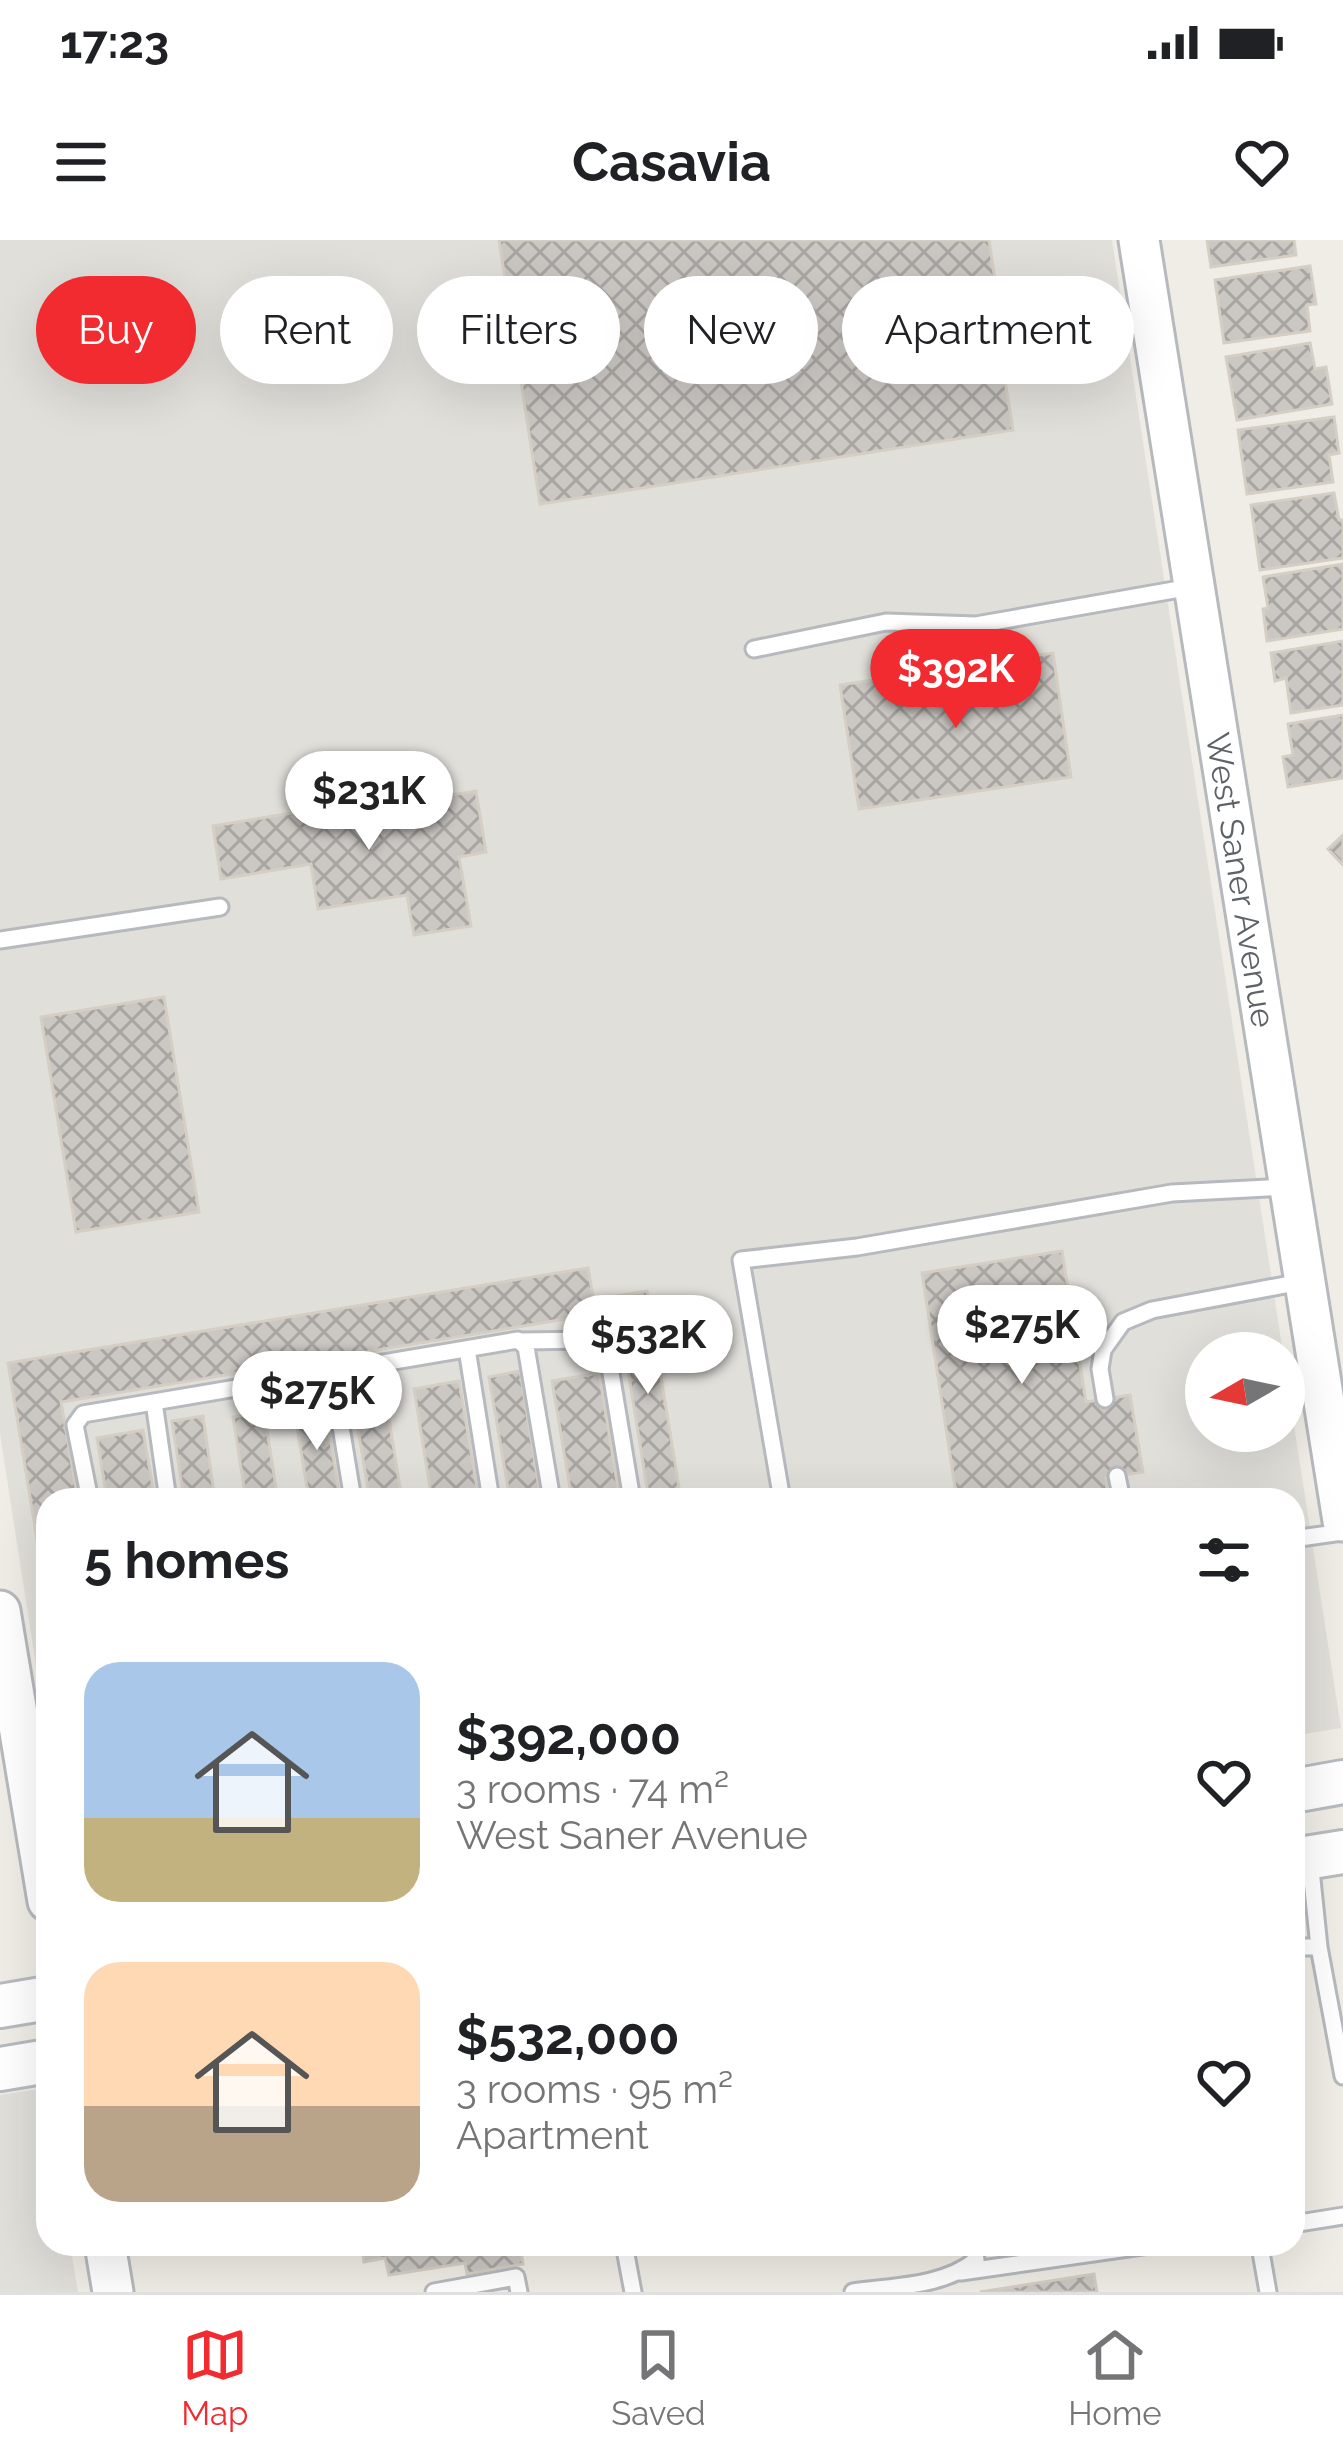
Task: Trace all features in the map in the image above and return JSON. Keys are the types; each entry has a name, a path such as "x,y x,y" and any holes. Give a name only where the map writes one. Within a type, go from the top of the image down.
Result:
{"main road":[{"path":"1305,1789 1343,1782"},
{"path":"0,2006 36,2000"},
{"path":"0,2068 36,2063"}],"street":[{"name":"West Saner Avenue","path":"1139,240 1343,1521"},
{"path":"0,1611 25,1714 36,1803"},
{"path":"107,2256 113,2292"}],"lane":[{"path":"754,649 886,622 976,625 1194,586"},
{"path":"0,940 220,907"},
{"path":"780,1488 741,1260 857,1246 1172,1193 1289,1187"},
{"path":"1105,1399 1100,1369 1103,1350 1124,1322 1152,1310 1304,1282"},
{"path":"88,1488 77,1418 467,1349 588,1340 607,1349 630,1488"},
{"path":"522,1342 550,1488"},
{"path":"467,1349 488,1488"},
{"path":"332,1372 351,1488"},
{"path":"154,1402 167,1488"},
{"path":"1117,1476 1120,1488"},
{"path":"1305,1537 1343,1532"},
{"path":"1315,1857 1319,1947 1343,2076"},
{"path":"1305,1947 1319,1947"},
{"path":"1305,2222 1343,2216"},
{"path":"626,2256 633,2292"},
{"path":"961,2272 975,2256"},
{"path":"853,2292 1072,2256"},
{"path":"1262,2256 1268,2292"},
{"path":"434,2292 517,2277 519,2292"}],"shaded area":[{"path":"0,240 1112,240 1118,276 842,276 842,384 1134,383 1280,1332 1185,1332 1185,1452 1298,1452 1304,1488 36,1488 36,1666 0,1434"},
{"path":"1305,1496 1341,1728 1305,1734"},
{"path":"36,2089 36,2256 72,2256 78,2292 0,2292 0,2095"}],"building":[{"path":"499,240 989,240 994,276 842,276 842,384 1006,384 1013,430 540,504 521,384 620,384 620,276 505,276"},
{"path":"1207,240 1294,240 1296,255 1211,267"},
{"path":"1310,266 1316,304 1307,305 1310,331 1224,343 1215,280"},
{"path":"1310,343 1315,369 1326,367 1332,404 1237,420 1226,357"},
{"path":"1334,417 1339,453 1329,455 1333,482 1247,494 1238,430"},
{"path":"1334,493 1339,520 1343,520 1343,558 1260,570 1251,505"},
{"path":"1343,564 1343,629 1267,641 1263,577"},
{"path":"1343,641 1343,705 1291,713 1286,678 1275,681 1271,653"},
{"path":"1053,653 1071,777 859,809 840,685"},
{"path":"1343,715 1343,778 1288,787 1283,757 1293,755 1288,724"},
{"path":"476,791 486,852 459,857 471,926 414,935 407,895 318,909 311,864 221,879 213,826 402,795 403,803"},
{"path":"1343,835 1343,865 1328,849"},
{"path":"164,997 199,1212 76,1232 41,1017"},
{"path":"1062,1251 1086,1402 1130,1395 1143,1472 1106,1478 1107,1488 955,1488 922,1273"},
{"path":"588,1268 596,1314 61,1402 76,1488 36,1488 36,1533 8,1363"},
{"path":"647,1291 679,1488 647,1488 616,1296"},
{"path":"520,1371 539,1488 508,1488 489,1377"},
{"path":"599,1373 618,1488 570,1488 552,1381"},
{"path":"459,1381 477,1488 430,1488 414,1389"},
{"path":"385,1394 400,1488 368,1488 353,1400"},
{"path":"325,1404 338,1488 307,1488 294,1408"},
{"path":"264,1412 276,1488 244,1488 233,1417"},
{"path":"203,1416 213,1488 182,1488 172,1421"},
{"path":"143,1430 153,1488 105,1488 97,1438"},
{"path":"363,2256 522,2256 523,2264 467,2274 465,2263 389,2275 385,2258 364,2262"},
{"path":"1094,2274 1097,2292 980,2292 1088,2275"}]}
